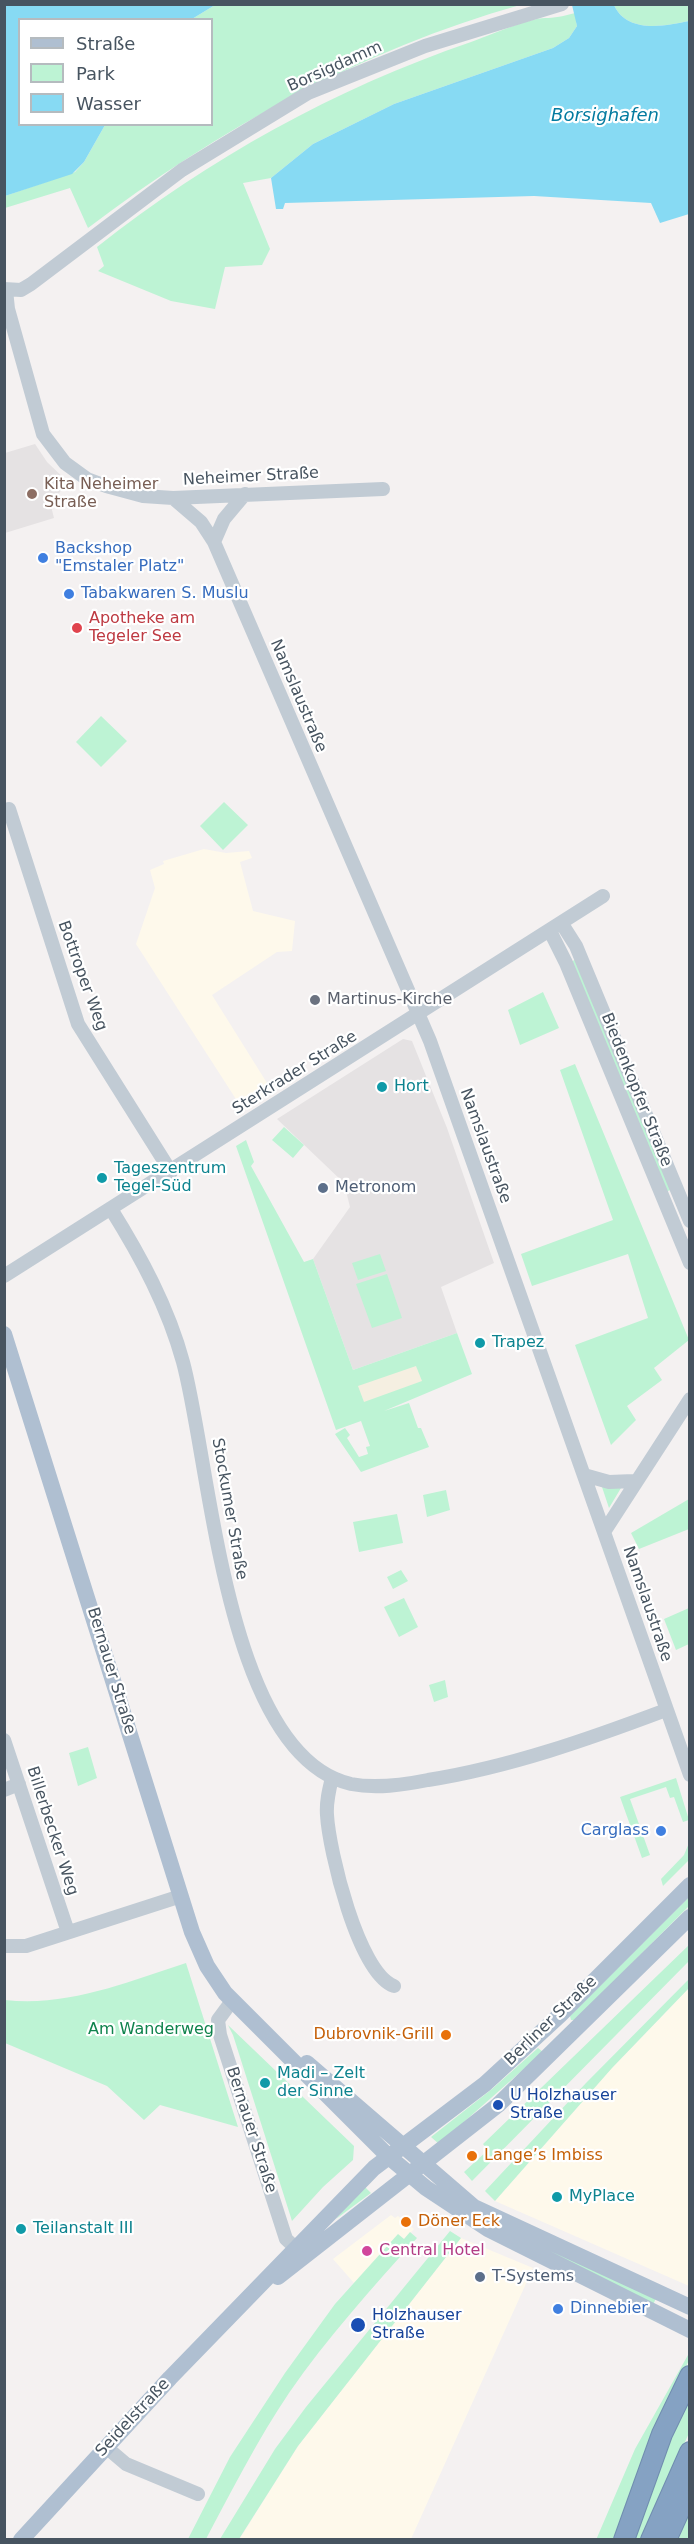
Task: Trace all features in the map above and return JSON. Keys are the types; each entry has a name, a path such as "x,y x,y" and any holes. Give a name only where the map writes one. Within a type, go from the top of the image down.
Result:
{"highway":[{"path":"624,2540 663,2434 690,2376"},
{"path":"651,2540 690,2452"},
{"path":"666,2540 690,2487"}],"main road":[{"name":"Bernauer Straße","path":"4,1334 196,1941 207,1966 234,2003 410,2176"},
{"name":"Berliner Straße","path":"389,2157 485,2084 690,1885"},
{"name":"Berliner Straße","path":"410,2176 498,2105 690,1917"},
{"name":"Bernauer Straße","path":"234,2003 425,2164"},
{"name":"Seidelstraße","path":"21,2540 170,2378 299,2252 374,2168 389,2157"},
{"path":"425,2164 483,2213 690,2307"},
{"path":"410,2176 455,2209 488,2229 690,2330"},
{"name":"Seidelstraße","path":"299,2252 330,2234 410,2176"}],"street":[{"name":"Borsigdamm","path":"5,290 21,290 31,284 182,170 308,93 425,46 562,4"},
{"name":"Neheimer Straße","path":"5,290 8,309 43,434 65,463 87,479 142,496 173,498 382,489"},
{"path":"214,542 224,519 245,494"},
{"name":"Namslaustraße","path":"173,498 201,522 214,542 417,1015 442,1077 690,1775"},
{"name":"Bottroper Weg","path":"9,809 78,1024 171,1172"},
{"name":"Sterkrader Straße","path":"4,1276 603,896"},
{"name":"Biedenkopfer Straße","path":"562,924 576,946 690,1221"},
{"name":"Biedenkopfer Straße","path":"550,931 566,963 690,1263"},
{"name":"Stockumer Straße","path":"111,1209 146,1268 162,1302 183,1360 196,1414 216,1545 238,1631 265,1696 288,1741 316,1770 332,1778 378,1787 450,1777 538,1755 666,1710"},
{"path":"604,1532 634,1481 690,1399"},
{"path":"584,1476 609,1482 634,1481"},
{"name":"Billerbecker Weg","path":"4,1740 68,1932"},
{"path":"332,1778 327,1813 331,1846 340,1886 354,1927 372,1963 385,1980 394,1986"},
{"path":"4,1790 19,1784"},
{"path":"4,1947 26,1946 182,1896"},
{"name":"Bernauer Straße","path":"234,2003 218,2020 220,2035 286,2238 299,2252"},
{"path":"106,2447 126,2464 198,2494"}],"shaded area":[{"name":"Kita Neheimer Straße","path":"35,444 47,462 67,481 51,506 54,518 5,533 5,453"},
{"path":"204,849 226,853 249,851 252,858 240,862 253,911 295,921 292,951 277,952 212,995 272,1091 243,1110 136,944 155,888 150,870 164,864 163,861"},
{"path":"403,1039 412,1041 447,1128 494,1263 441,1287 457,1333 353,1370 313,1259 350,1207 344,1183 277,1119"},
{"path":"689,1988 689,2286 495,2201 612,2068"},
{"name":"Central Hotel","path":"391,2215 395,2218 398,2216 414,2229 404,2239 398,2235 354,2283 333,2259"},
{"path":"461,2238 533,2268 411,2539 239,2540 298,2446"}],"green space":[{"path":"215,5 520,5 461,23 404,45 294,96 188,158 88,228 70,188 5,208 5,196 75,172 84,162 104,126 213,126 213,18 194,18"},
{"path":"614,5 689,5 689,21 658,26 637,24 620,14"},
{"path":"575,13 577,26 569,38 553,48 394,104 313,144 271,178 243,183 270,249 262,265 225,267 215,309 171,301 98,271 104,266 97,247 184,184 275,129 371,81 420,61 529,21"},
{"path":"101,716 127,741 101,767 76,742"},
{"path":"224,802 248,825 223,850 200,826"},
{"path":"577,960 674,1188 666,1192 572,962"},
{"path":"543,992 559,1028 520,1045 508,1010"},
{"path":"575,1064 689,1340 654,1368 662,1380 627,1406 636,1420 611,1445 575,1345 648,1318 628,1254 532,1286 521,1254 613,1220 560,1070"},
{"path":"284,1127 304,1145 293,1158 272,1140"},
{"path":"246,1140 254,1162 251,1166 304,1262 313,1259 353,1370 457,1333 472,1374 384,1411 409,1403 418,1428 421,1428 429,1447 361,1472 335,1434 345,1428 350,1435 347,1438 359,1457 368,1454 366,1447 370,1446 361,1421 336,1430 236,1146"},
{"path":"380,1254 386,1271 358,1280 352,1263"},
{"path":"387,1274 402,1318 372,1328 356,1284"},
{"path":"602,1487 621,1488 609,1508"},
{"path":"446,1490 450,1510 427,1517 423,1495"},
{"path":"689,1499 689,1529 639,1549 631,1533"},
{"path":"397,1514 403,1543 359,1552 353,1522"},
{"path":"401,1570 408,1581 393,1589 387,1577"},
{"path":"404,1598 418,1627 399,1637 384,1607"},
{"path":"689,1608 689,1644 676,1650 664,1619"},
{"path":"445,1680 448,1697 434,1702 429,1685"},
{"path":"88,1747 97,1778 78,1786 69,1753"},
{"path":"676,1778 689,1820 683,1822 674,1797 670,1798 666,1787 630,1799 650,1855 642,1858 620,1797"},
{"path":"689,1843 689,1860 663,1886 661,1879 684,1855"},
{"path":"689,1897 689,1906 575,2020 571,2020 570,2016"},
{"path":"689,1945 689,1961 472,2181 464,2172 488,2150 483,2144"},
{"name":"Am Wanderweg","path":"186,1963 238,2127 160,2105 144,2120 107,2086 5,2043 5,2000 52,2000 74,1996 119,1985"},
{"path":"689,1979 689,1988 612,2068 495,2201 485,2191 586,2083"},
{"path":"228,2025 354,2146 353,2160 323,2187 292,2221 233,2035"},
{"path":"538,2048 543,2052 439,2144 431,2137 492,2089"},
{"path":"364,2186 371,2193 336,2219"},
{"path":"503,2228 656,2298 653,2305"},
{"path":"450,2231 461,2238 298,2446 239,2539 220,2539 275,2449 306,2407"},
{"path":"410,2232 417,2238 334,2333 289,2393 256,2446 206,2539 188,2539 230,2457 285,2373 335,2304 398,2234 404,2239"},
{"path":"688,2355 689,2360 653,2437 618,2539 596,2540 635,2449"},
{"path":"689,2391 689,2433 642,2539 631,2540"},
{"path":"689,2512 689,2539 678,2540"}],"sand":[{"path":"416,1366 422,1381 364,1402 358,1386"}],"water":[{"path":"5,4 215,4 194,18 18,18 18,126 104,126 84,162 72,174 5,196"},
{"name":"Borsighafen","path":"572,5 614,5 628,20 647,26 689,21 689,214 660,223 651,203 534,196 285,203 283,209 276,209 271,178 313,144 394,104 553,48 569,38 577,26"}],"place":[{"name":"Kita Neheimer Straße","path":"32,494"},
{"name":"Backshop \"Emstaler Platz\"","path":"43,558"},
{"name":"Tabakwaren S. Muslu","path":"69,594"},
{"name":"Apotheke am Tegeler See","path":"77,628"},
{"name":"Martinus-Kirche","path":"315,1000"},
{"name":"Hort","path":"382,1087"},
{"name":"Tageszentrum Tegel-Süd","path":"102,1178"},
{"name":"Metronom","path":"323,1188"},
{"name":"Trapez","path":"480,1343"},
{"name":"Carglass","path":"661,1831"},
{"name":"Dubrovnik-Grill","path":"446,2035"},
{"name":"Madi – Zelt der Sinne","path":"265,2083"},
{"name":"U Holzhauser Straße","path":"498,2105"},
{"name":"Lange’s Imbiss","path":"472,2156"},
{"name":"MyPlace","path":"557,2197"},
{"name":"Döner Eck","path":"406,2222"},
{"name":"Teilanstalt III","path":"21,2229"},
{"name":"Central Hotel","path":"367,2251"},
{"name":"T-Systems","path":"480,2277"},
{"name":"Dinnebier","path":"558,2309"},
{"name":"Holzhauser Straße","path":"358,2325"}]}
